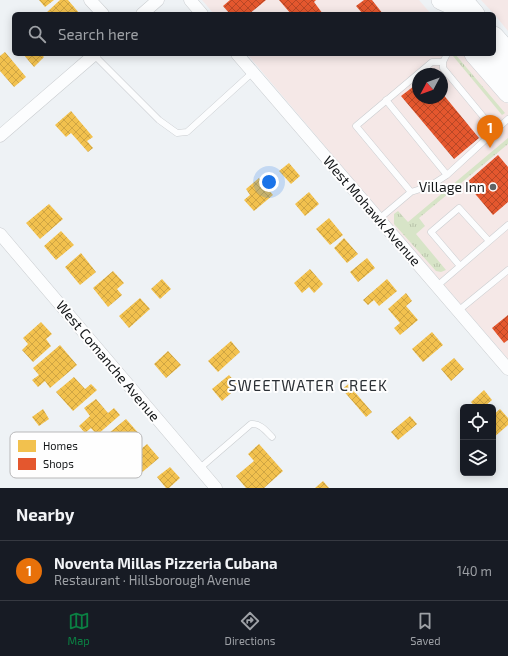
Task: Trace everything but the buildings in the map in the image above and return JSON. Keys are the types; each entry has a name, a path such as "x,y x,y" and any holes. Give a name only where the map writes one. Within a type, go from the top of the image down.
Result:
{"main road":[{"path":"427,0 437,12"},
{"path":"441,0 450,4 456,12"},
{"path":"463,0 473,12"},
{"path":"496,38 508,52"},
{"path":"476,56 508,93"},
{"path":"495,56 508,71"}],"street":[{"path":"90,0 101,12"},
{"path":"144,12 158,0"},
{"path":"190,0 200,12"},
{"path":"0,136 93,56"},
{"name":"West Mohawk Avenue","path":"239,56 508,369"},
{"name":"West Comanche Avenue","path":"0,234 216,488"}],"lane":[{"path":"97,56 159,120 177,133 187,132 253,72"},
{"path":"447,56 443,62 443,68 495,131"},
{"path":"411,192 356,126 432,62 443,62"},
{"path":"386,100 447,175"},
{"path":"379,219 411,192 430,186 447,175 508,119"},
{"path":"460,266 431,232 459,208 489,242"},
{"path":"437,286 508,225"},
{"path":"458,311 508,270"},
{"path":"200,468 251,424 260,425 272,437"}],"shaded area":[{"path":"202,0 419,0 429,12 212,12"},
{"path":"481,0 508,0 508,31 496,16 496,12 492,12"},
{"path":"249,56 467,56 508,104 508,359"}],"green space":[{"path":"453,56 457,56 505,113 502,115"},
{"path":"508,138 508,144 419,218 425,226 416,234 446,270 441,272 436,271 394,224 394,214 398,211 408,222"}],"place":[{"name":"Noventa Millas Pizzeria Cubana","path":"490,148"},
{"name":"Village Inn","path":"493,187"}],"district":[{"name":"SWEETWATER CREEK","path":"308,386"}]}
